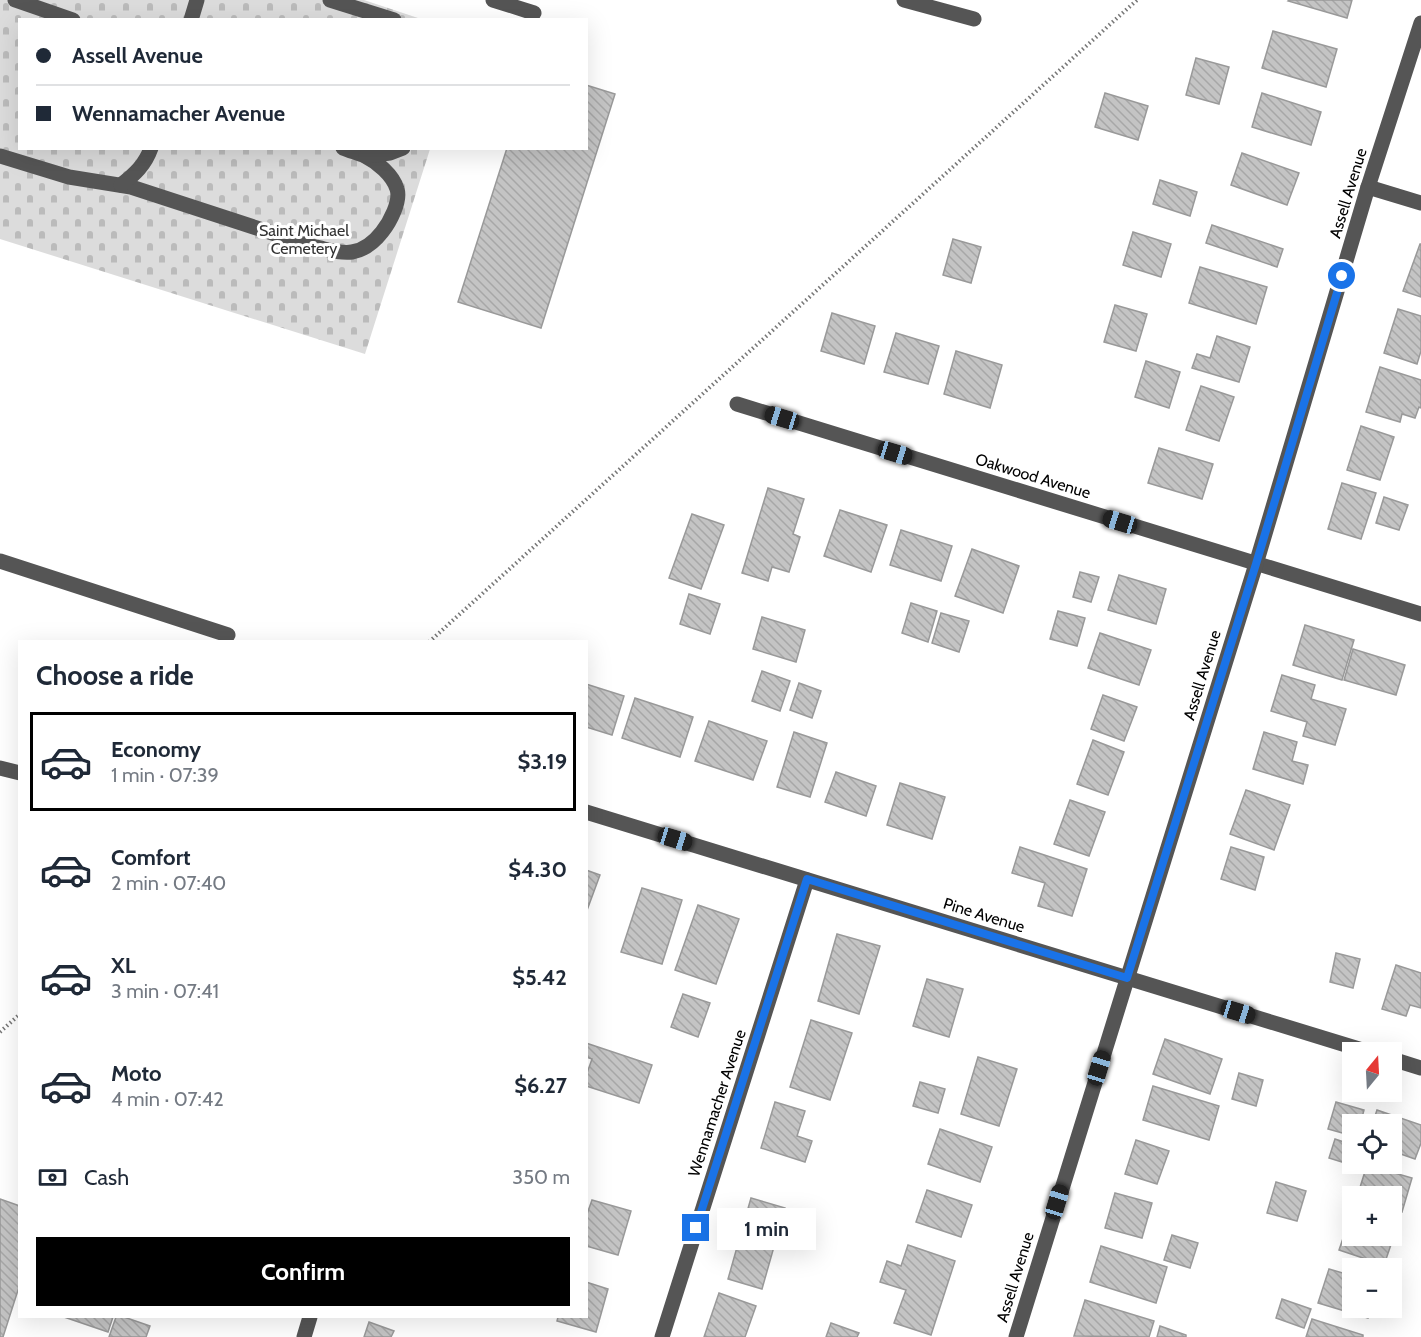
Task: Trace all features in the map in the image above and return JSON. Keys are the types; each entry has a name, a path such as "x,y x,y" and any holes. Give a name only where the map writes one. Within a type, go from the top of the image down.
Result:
{"street":[{"path":"15,0 67,18"},
{"path":"192,18 196,0"},
{"path":"330,0 388,18"},
{"path":"493,0 534,13"},
{"path":"904,0 974,19"},
{"name":"Assell Avenue","path":"1016,1337 1256,564 1368,187 1421,23"},
{"path":"121,185 147,161 150,150"},
{"path":"0,156 69,177 131,187 315,247 350,253 362,249 375,240 387,226 396,207 398,190 390,176 379,165 366,156 349,150"},
{"path":"366,156 398,150"},
{"path":"1368,187 1421,203"},
{"name":"Oakwood Avenue","path":"737,404 1421,614"},
{"path":"0,561 228,635"},
{"path":"0,768 18,772"},
{"name":"Pine Avenue","path":"588,813 1342,1044"},
{"name":"Wennamacher Avenue","path":"662,1337 807,879"},
{"path":"1402,1062 1421,1068"},
{"path":"303,1337 310,1318"}],"path":[{"path":"431,640 1137,0"},
{"path":"0,1032 18,1016"}],"green space":[{"name":"Saint Michael Cemetery","path":"0,0 364,0 418,18 18,18 18,150 430,150 365,354 0,239"}],"building":[{"path":"1289,0 1352,0 1347,18"},
{"path":"1273,31 1337,49 1326,87 1262,68"},
{"path":"1196,58 1229,67 1219,104 1186,95"},
{"path":"588,86 615,94 541,328 458,302 506,150 588,150"},
{"path":"1105,93 1148,106 1138,140 1095,127"},
{"path":"1262,93 1321,112 1311,145 1252,127"},
{"path":"1242,153 1299,173 1287,205 1231,185"},
{"path":"1160,180 1197,192 1190,216 1153,204"},
{"path":"1212,225 1283,249 1277,267 1206,243"},
{"path":"1133,232 1171,244 1161,277 1123,265"},
{"path":"953,239 981,247 971,283 943,275"},
{"path":"1421,244 1421,297 1403,291"},
{"path":"1200,267 1267,287 1256,324 1189,303"},
{"path":"1115,305 1147,314 1136,351 1104,342"},
{"path":"1398,309 1421,316 1421,351 1417,364 1384,353"},
{"path":"832,313 875,326 864,364 821,351"},
{"path":"896,333 939,346 928,384 884,372"},
{"path":"1217,336 1250,347 1239,382 1192,368 1197,354 1210,358"},
{"path":"956,351 1002,365 990,408 944,394"},
{"path":"1146,361 1180,372 1169,408 1135,397"},
{"path":"1380,367 1421,380 1421,408 1419,407 1415,418 1402,414 1400,422 1366,412"},
{"path":"1201,386 1234,397 1219,441 1186,430"},
{"path":"1361,426 1394,437 1380,480 1347,470"},
{"path":"1159,448 1213,464 1202,499 1148,483"},
{"path":"1342,483 1376,493 1361,539 1328,529"},
{"path":"768,488 804,499 793,534 800,537 789,572 772,567 768,581 742,573"},
{"path":"1384,497 1408,505 1399,530 1376,523"},
{"path":"840,510 887,525 871,572 824,556"},
{"path":"692,514 724,525 701,589 669,578"},
{"path":"901,530 952,546 941,581 890,565"},
{"path":"972,549 1019,566 1003,613 955,596"},
{"path":"1080,572 1099,577 1091,602 1073,597"},
{"path":"1119,575 1166,589 1156,624 1108,610"},
{"path":"689,594 720,604 710,634 680,624"},
{"path":"911,603 937,611 928,642 902,633"},
{"path":"1058,611 1085,618 1077,646 1050,639"},
{"path":"941,613 969,621 959,652 932,643"},
{"path":"762,617 805,630 796,662 753,649"},
{"path":"1305,625 1354,640 1342,680 1293,665"},
{"path":"1100,633 1151,650 1139,685 1088,668"},
{"path":"1353,649 1405,665 1396,695 1344,680"},
{"path":"762,671 790,681 780,711 752,701"},
{"path":"1282,675 1315,685 1311,699 1346,709 1335,745 1303,736 1307,722 1271,711"},
{"path":"799,683 821,691 812,718 790,710"},
{"path":"588,685 624,696 612,735 588,728"},
{"path":"1103,695 1137,707 1124,741 1091,729"},
{"path":"635,698 693,717 680,757 622,738"},
{"path":"709,721 767,741 753,780 695,761"},
{"path":"794,732 827,743 810,797 777,787"},
{"path":"1264,732 1297,742 1292,761 1308,765 1303,784 1253,769"},
{"path":"1093,740 1124,752 1108,795 1077,784"},
{"path":"836,772 876,786 866,816 825,802"},
{"path":"900,783 945,797 932,839 887,825"},
{"path":"1246,790 1290,805 1274,850 1230,834"},
{"path":"1070,800 1105,812 1089,856 1054,844"},
{"path":"1020,847 1087,869 1072,916 1038,906 1045,883 1012,873"},
{"path":"1231,847 1264,857 1255,890 1221,879"},
{"path":"588,871 600,875 588,908"},
{"path":"642,888 682,900 662,964 621,952"},
{"path":"698,905 739,919 716,984 675,970"},
{"path":"837,934 880,946 859,1014 818,1001"},
{"path":"1336,953 1360,959 1353,988 1330,982"},
{"path":"1396,965 1421,973 1421,1008 1410,1005 1406,1016 1382,1009"},
{"path":"927,979 963,989 949,1037 913,1026"},
{"path":"683,994 710,1003 698,1037 671,1027"},
{"path":"811,1020 852,1033 830,1100 790,1087"},
{"path":"1165,1039 1222,1059 1210,1094 1153,1074"},
{"path":"588,1044 652,1065 639,1103 588,1087 588,1070 592,1059 588,1058"},
{"path":"978,1057 1017,1069 999,1126 961,1114"},
{"path":"1239,1073 1263,1080 1256,1106 1232,1099"},
{"path":"920,1082 945,1089 938,1113 913,1106"},
{"path":"1153,1086 1219,1106 1209,1140 1143,1120"},
{"path":"775,1102 805,1111 797,1136 812,1141 805,1162 761,1148"},
{"path":"1336,1102 1364,1110 1363,1114 1342,1114 1342,1133 1328,1129"},
{"path":"1377,1110 1389,1114 1376,1114"},
{"path":"1402,1119 1421,1125 1421,1143 1415,1159 1402,1154"},
{"path":"940,1129 992,1147 980,1182 928,1164"},
{"path":"1335,1139 1342,1141 1342,1162 1329,1158"},
{"path":"1136,1140 1169,1151 1157,1184 1125,1174"},
{"path":"1364,1174 1398,1174 1412,1178 1402,1212 1402,1186 1360,1186"},
{"path":"1276,1182 1306,1191 1297,1221 1267,1213"},
{"path":"927,1190 972,1205 961,1237 916,1222"},
{"path":"1115,1193 1152,1203 1142,1238 1105,1228"},
{"path":"751,1198 785,1208 762,1289 728,1279"},
{"path":"0,1199 18,1205 18,1290 3,1337 0,1337"},
{"path":"592,1200 631,1211 618,1255 588,1247 588,1211"},
{"path":"1172,1235 1198,1243 1190,1268 1164,1260"},
{"path":"1342,1241 1342,1246 1391,1246 1386,1258 1363,1258 1339,1250"},
{"path":"908,1245 955,1261 931,1335 894,1323 906,1290 880,1282 887,1261 901,1266"},
{"path":"1101,1246 1167,1267 1156,1303 1090,1282"},
{"path":"1329,1269 1342,1273 1342,1310 1318,1303"},
{"path":"588,1283 608,1289 596,1332 557,1321 558,1318 588,1318"},
{"path":"719,1293 756,1306 745,1337 704,1337"},
{"path":"1282,1299 1311,1309 1304,1328 1276,1318"},
{"path":"1085,1300 1154,1321 1149,1337 1074,1336"},
{"path":"67,1318 113,1318 108,1332"},
{"path":"116,1318 127,1318 150,1326 146,1337 109,1337"},
{"path":"1312,1319 1363,1335 1363,1337 1306,1337"},
{"path":"369,1322 394,1331 391,1337 364,1337"},
{"path":"831,1323 859,1333 857,1337 826,1337"},
{"path":"1160,1326 1186,1335 1186,1337 1157,1337"}],"route":[{"path":"696,1228 807,879 1127,978 1256,564 1342,276"}]}
